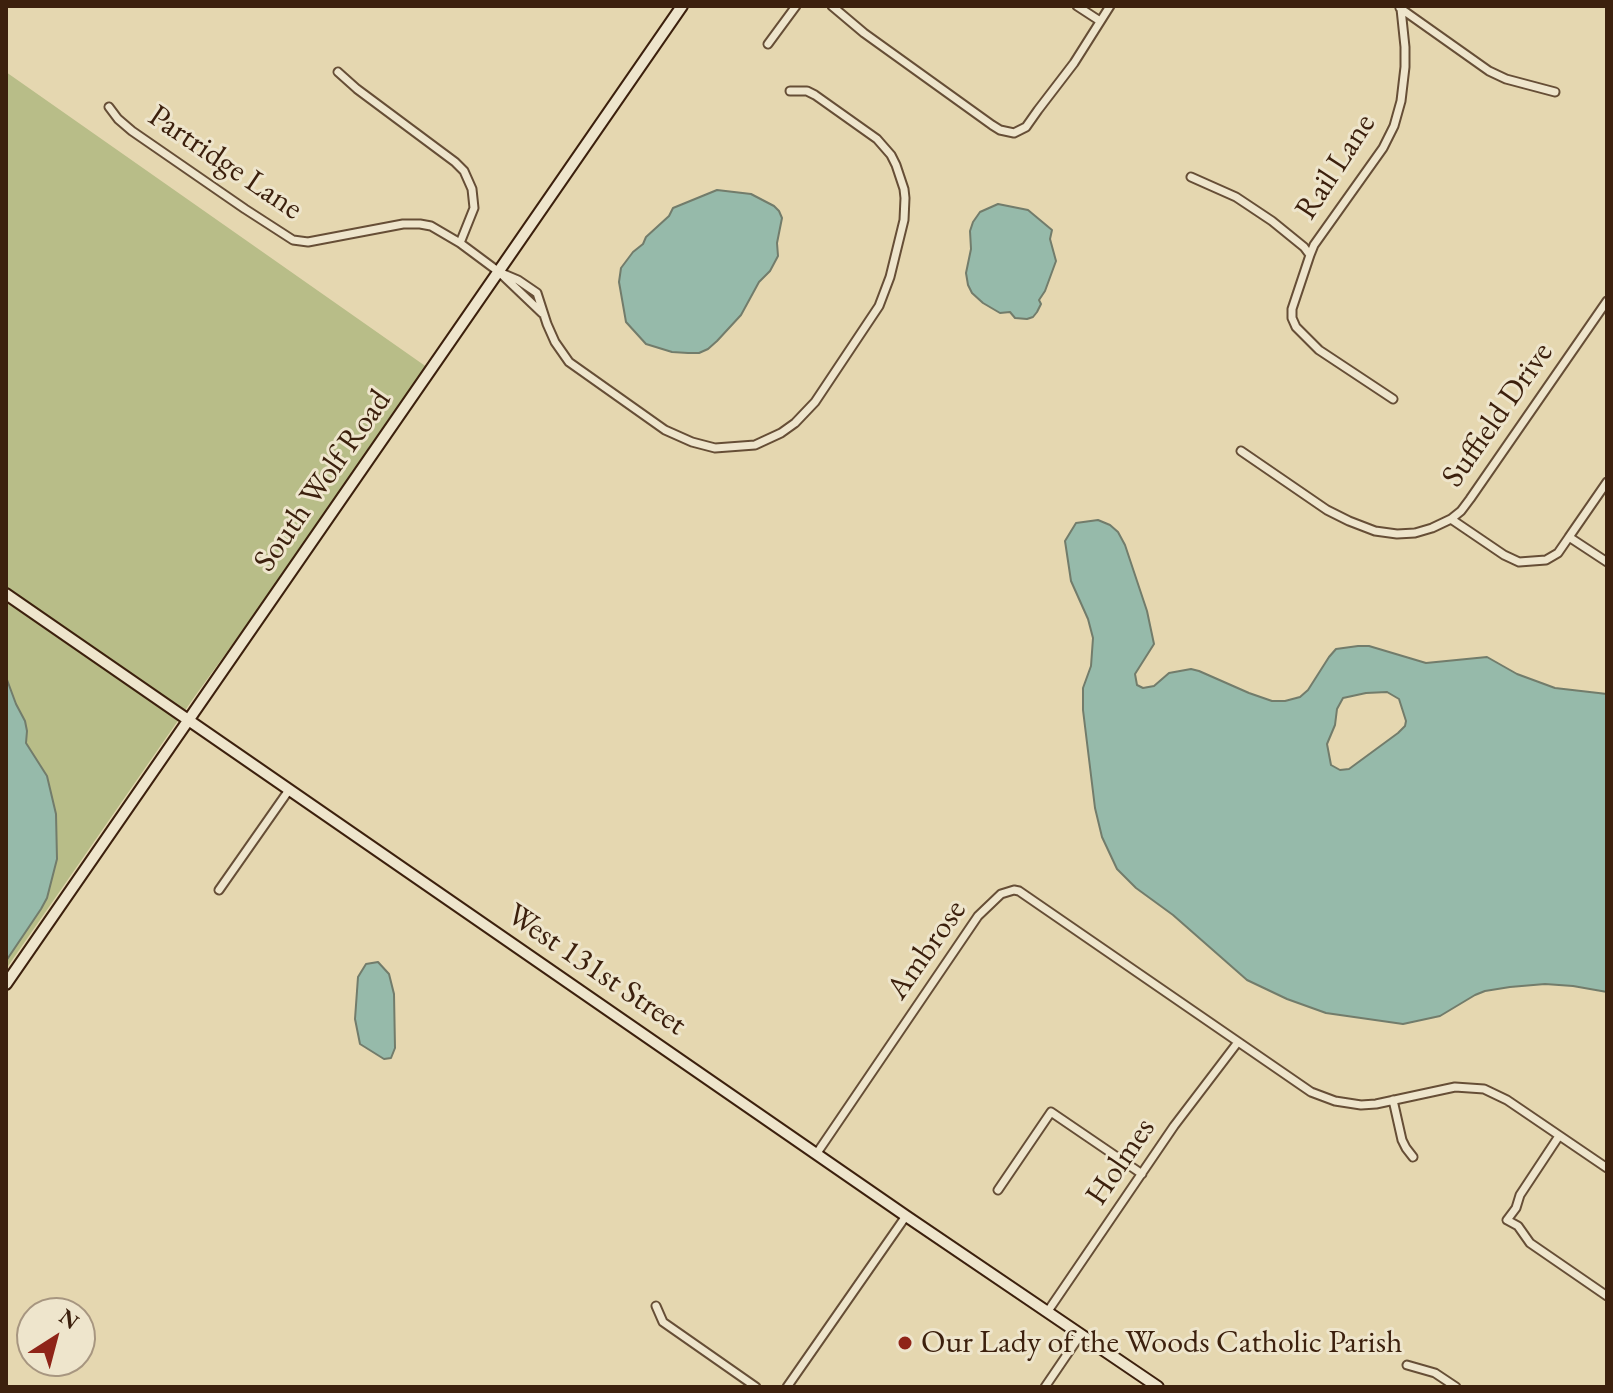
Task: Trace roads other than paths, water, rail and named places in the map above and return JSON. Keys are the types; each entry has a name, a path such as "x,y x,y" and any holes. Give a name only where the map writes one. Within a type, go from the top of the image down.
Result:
{"street":[{"name":"South Wolf Road","path":"6,984 682,6"},
{"path":"768,44 796,6"},
{"path":"832,6 864,33 992,125 1014,133 1026,127 1074,63 1110,6"},
{"path":"1077,6 1100,21"},
{"path":"1400,8 1489,71 1506,79 1555,92"},
{"name":"Rail Lane","path":"1310,255 1383,148 1394,126 1405,67 1400,8"},
{"path":"338,72 464,171 472,189 474,208 460,243"},
{"name":"Partridge Lane","path":"109,107 132,131 293,240 308,242 403,224 420,224 441,231 499,272 544,315 555,342 569,362 679,437 715,448 742,447 767,441 795,423 815,402 879,306 904,220 904,189 896,165 877,139 815,95 807,91 790,91"},
{"name":"Rail Lane","path":"1191,177 1236,197 1272,221 1310,255"},
{"path":"1310,255 1292,309 1296,327 1319,350 1393,399"},
{"name":"Suffield Drive","path":"1241,451 1327,510 1375,531 1415,533 1451,519 1470,499 1607,301"},
{"path":"1451,519 1519,562 1546,560 1558,553 1607,482"},
{"path":"1569,537 1607,562"},
{"name":"West 131st Street","path":"6,594 1158,1387"},
{"path":"219,890 289,790"},
{"name":"Ambrose","path":"817,1153 978,916 1001,894 1019,891 1311,1092 1346,1104 1361,1105 1442,1088 1484,1089 1507,1100 1607,1168"},
{"name":"Holmes","path":"1048,1311 1182,1116 1238,1042"},
{"path":"1393,1100 1402,1140 1413,1157"},
{"path":"998,1190 1051,1112 1142,1174"},
{"path":"1559,1136 1507,1220 1518,1226 1530,1243 1607,1296"},
{"path":"787,1387 906,1216"},
{"path":"656,1306 663,1322 756,1387"},
{"path":"1045,1387 1081,1334"},
{"path":"1407,1365 1435,1373 1456,1387"}],"place":[{"name":"Our Lady of the Woods Catholic Parish","path":"905,1343"}]}
